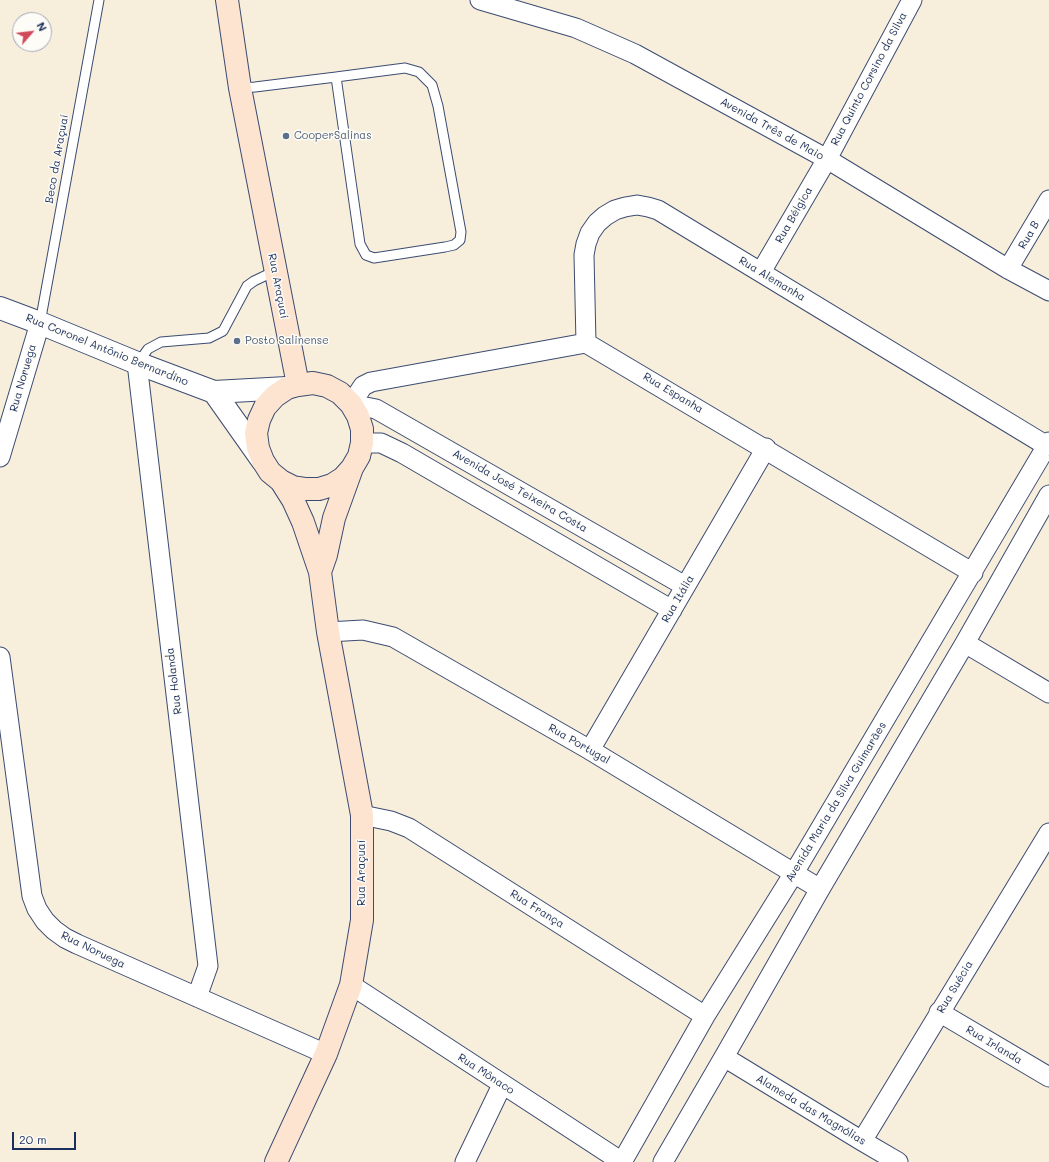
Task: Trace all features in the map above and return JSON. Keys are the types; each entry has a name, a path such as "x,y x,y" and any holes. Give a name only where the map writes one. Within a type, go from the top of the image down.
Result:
{"main road":[{"name":"Rua Araçuaí","path":"227,0 240,88 275,271 292,386 313,383 327,386 340,393 351,404 358,416 362,429 362,443 359,456 352,468 334,518 326,555 320,572"},
{"path":"292,386 275,396 266,407 259,420 256,433 258,448 263,461 270,472 281,481 293,487 306,490 319,489 332,485 343,478 352,468"},
{"name":"Rua Araçuaí","path":"276,1162 326,1054 351,985 362,920 362,815 328,632 320,572 303,522 293,500 281,481"}],"street":[{"name":"Avenida Três de Maio","path":"480,0 576,28 636,54 827,159 1008,270 1049,291"},
{"name":"Rua Quinto Corsino da Silva","path":"827,159 912,0"},
{"name":"Rua Bélgica","path":"761,272 827,159"},
{"name":"Rua B","path":"1008,270 1049,200"},
{"name":"Rua Alemanha","path":"586,343 584,255 590,233 597,223 615,210 625,206 637,205 648,207 658,210 1048,444"},
{"name":"Rua Coronel Antônio Bernardino","path":"0,308 214,392 292,386"},
{"name":"Rua Noruega","path":"0,457 40,323"},
{"path":"351,404 363,386 371,382 586,343"},
{"name":"Rua Espanha","path":"586,343 766,448 973,573"},
{"name":"Rua Holanda","path":"138,363 208,966 197,997"},
{"path":"214,392 263,461"},
{"name":"Avenida José Teixeira Costa","path":"351,404 376,409 685,586"},
{"path":"362,443 381,443 402,453 672,610"},
{"name":"Avenida Maria da Silva Guimarães","path":"622,1162 705,1016 794,873 1048,444"},
{"name":"Rua Itália","path":"590,750 766,448"},
{"path":"663,1162 820,889 965,643 1049,495"},
{"name":"Rua Portugal","path":"328,632 363,630 393,637 590,750 820,889"},
{"path":"965,643 1049,693"},
{"name":"Rua Noruega","path":"0,657 32,896 37,909 45,921 65,938 326,1054"},
{"name":"Rua França","path":"362,815 392,821 410,828 705,1016"},
{"name":"Rua Suécia","path":"862,1141 1049,833"},
{"name":"Rua Mônaco","path":"351,985 622,1162"},
{"name":"Rua Irlanda","path":"939,1012 1049,1077"},
{"name":"Alameda das Magnólias","path":"724,1057 898,1162"},
{"path":"465,1162 502,1085"}],"lane":[{"name":"Beco da Araçuaí","path":"40,323 99,0"},
{"path":"240,88 336,76 405,68 419,72 432,85 438,106 460,232 460,240 445,247 374,258 366,255 360,244 336,76"},
{"path":"138,363 148,349 161,342 209,338 223,331 247,286 275,271"}],"place":[{"name":"CooperSalinas","path":"286,136"},
{"name":"Posto Salinense","path":"237,341"}]}
